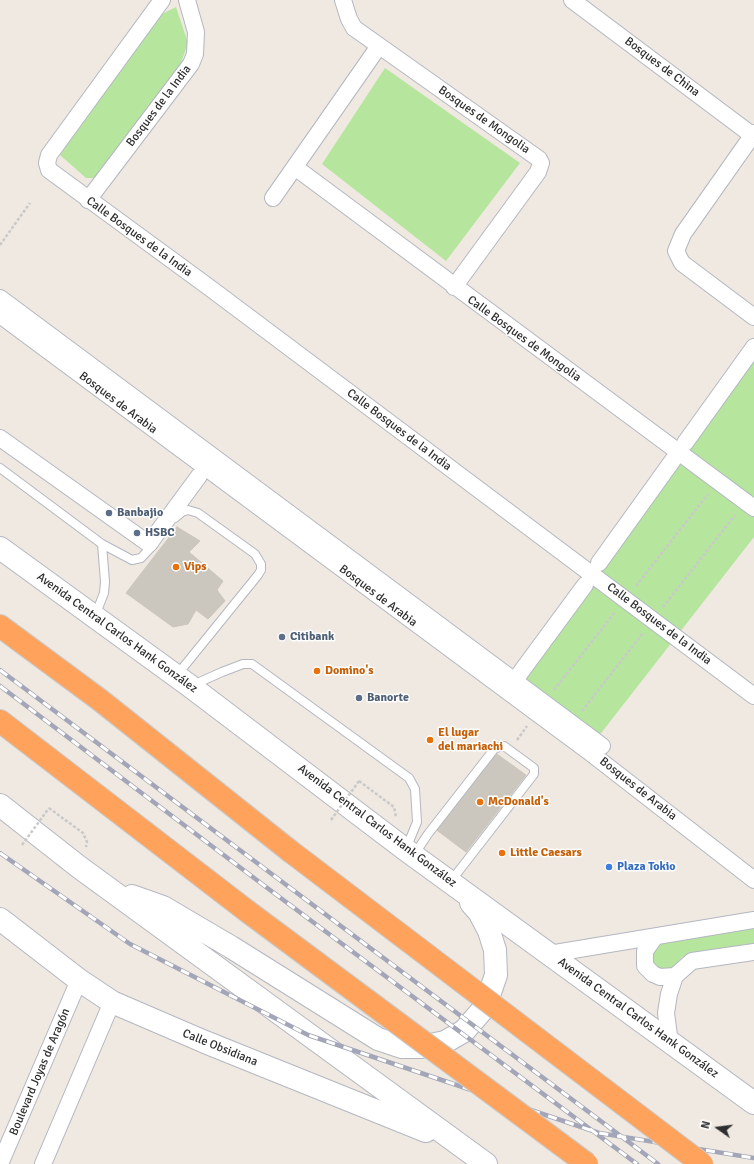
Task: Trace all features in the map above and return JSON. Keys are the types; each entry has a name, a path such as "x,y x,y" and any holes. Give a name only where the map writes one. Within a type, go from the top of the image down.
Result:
{"highway":[{"path":"0,626 100,700 290,851 702,1164"},
{"path":"0,721 247,911 587,1164"}],"main road":[{"name":"Avenida Central Carlos Hank González","path":"0,548 183,681 410,853 754,1103"},
{"path":"0,804 107,886 486,1164"},
{"path":"107,886 163,908 231,947 378,1039 402,1047 421,1047 445,1042 464,1031 485,1007 496,976 495,950 486,925 479,912 450,882"},
{"name":"Calle Obsidiana","path":"0,919 79,980 112,1002 205,1042 458,1144"}],"street":[{"name":"Calle Bosques de la India","path":"162,0 49,155 46,163 49,170 210,288 754,696"},
{"name":"Bosques de la India","path":"88,200 191,64 195,54 196,32 187,0"},
{"name":"Bosques de Mongolia","path":"343,0 349,19 354,28 537,156 541,163 538,172 454,287"},
{"name":"Bosques de China","path":"572,0 753,134"},
{"path":"274,198 379,46"},
{"path":"753,134 683,234 676,251 682,263 754,317"},
{"name":"Calle Bosques de Mongolia","path":"296,168 454,287 754,508"},
{"path":"0,298 602,746"},
{"name":"Bosques de Arabia","path":"0,315 588,751 754,880"},
{"path":"685,443 754,347"},
{"path":"0,438 149,544 199,476"},
{"path":"599,563 673,460"},
{"path":"515,680 585,585"},
{"path":"549,954 754,920"},
{"path":"655,937 645,952 645,966 653,974 660,977 675,976"},
{"path":"670,1043 666,1013 668,994 675,976 692,961 754,952"},
{"name":"Boulevard Joyas de Aragón","path":"0,1164 4,1143 79,980"},
{"path":"44,1164 112,1002"}],"lane":[{"path":"0,468 102,544 127,558 136,560 141,558 178,515 188,510 193,511 259,558 260,570 258,575 183,681"},
{"path":"94,617 104,593 105,582 102,544"},
{"path":"183,681 222,672 244,664 252,664 409,778 415,789 417,822 410,853"},
{"path":"410,853 428,834 495,748 504,746 528,763 534,768 534,774 450,882"}],"path":[{"path":"0,245 30,203"},
{"path":"331,820 359,781 394,807"},
{"path":"22,845 49,808 83,833"}],"green space":[{"path":"176,7 188,43 181,63 96,178 86,178 60,155 160,15"},
{"path":"385,68 520,163 446,261 322,164"},
{"path":"754,347 754,537 591,746 510,688"},
{"path":"754,927 754,945 682,957 669,973 649,967 653,944"}],"building":[{"name":"Vips","path":"177,527 200,541 189,552 223,581 217,590 225,601 208,619 196,610 188,624 173,627 126,593"},
{"name":"McDonald's","path":"494,752 526,775 466,852 434,828"}],"railway":[{"path":"0,670 658,1164"},
{"path":"0,686 637,1164"},
{"path":"0,853 130,944 308,1035 599,1133 754,1158"}],"place":[{"name":"Banbajio","path":"109,513"},
{"name":"HSBC","path":"137,533"},
{"name":"Vips","path":"176,567"},
{"name":"Citibank","path":"282,637"},
{"name":"Domino's","path":"317,671"},
{"name":"Banorte","path":"359,698"},
{"name":"El lugar del mariachi","path":"430,740"},
{"name":"McDonald's","path":"480,802"},
{"name":"Little Caesars","path":"502,853"},
{"name":"Plaza Tokio","path":"609,867"}]}
